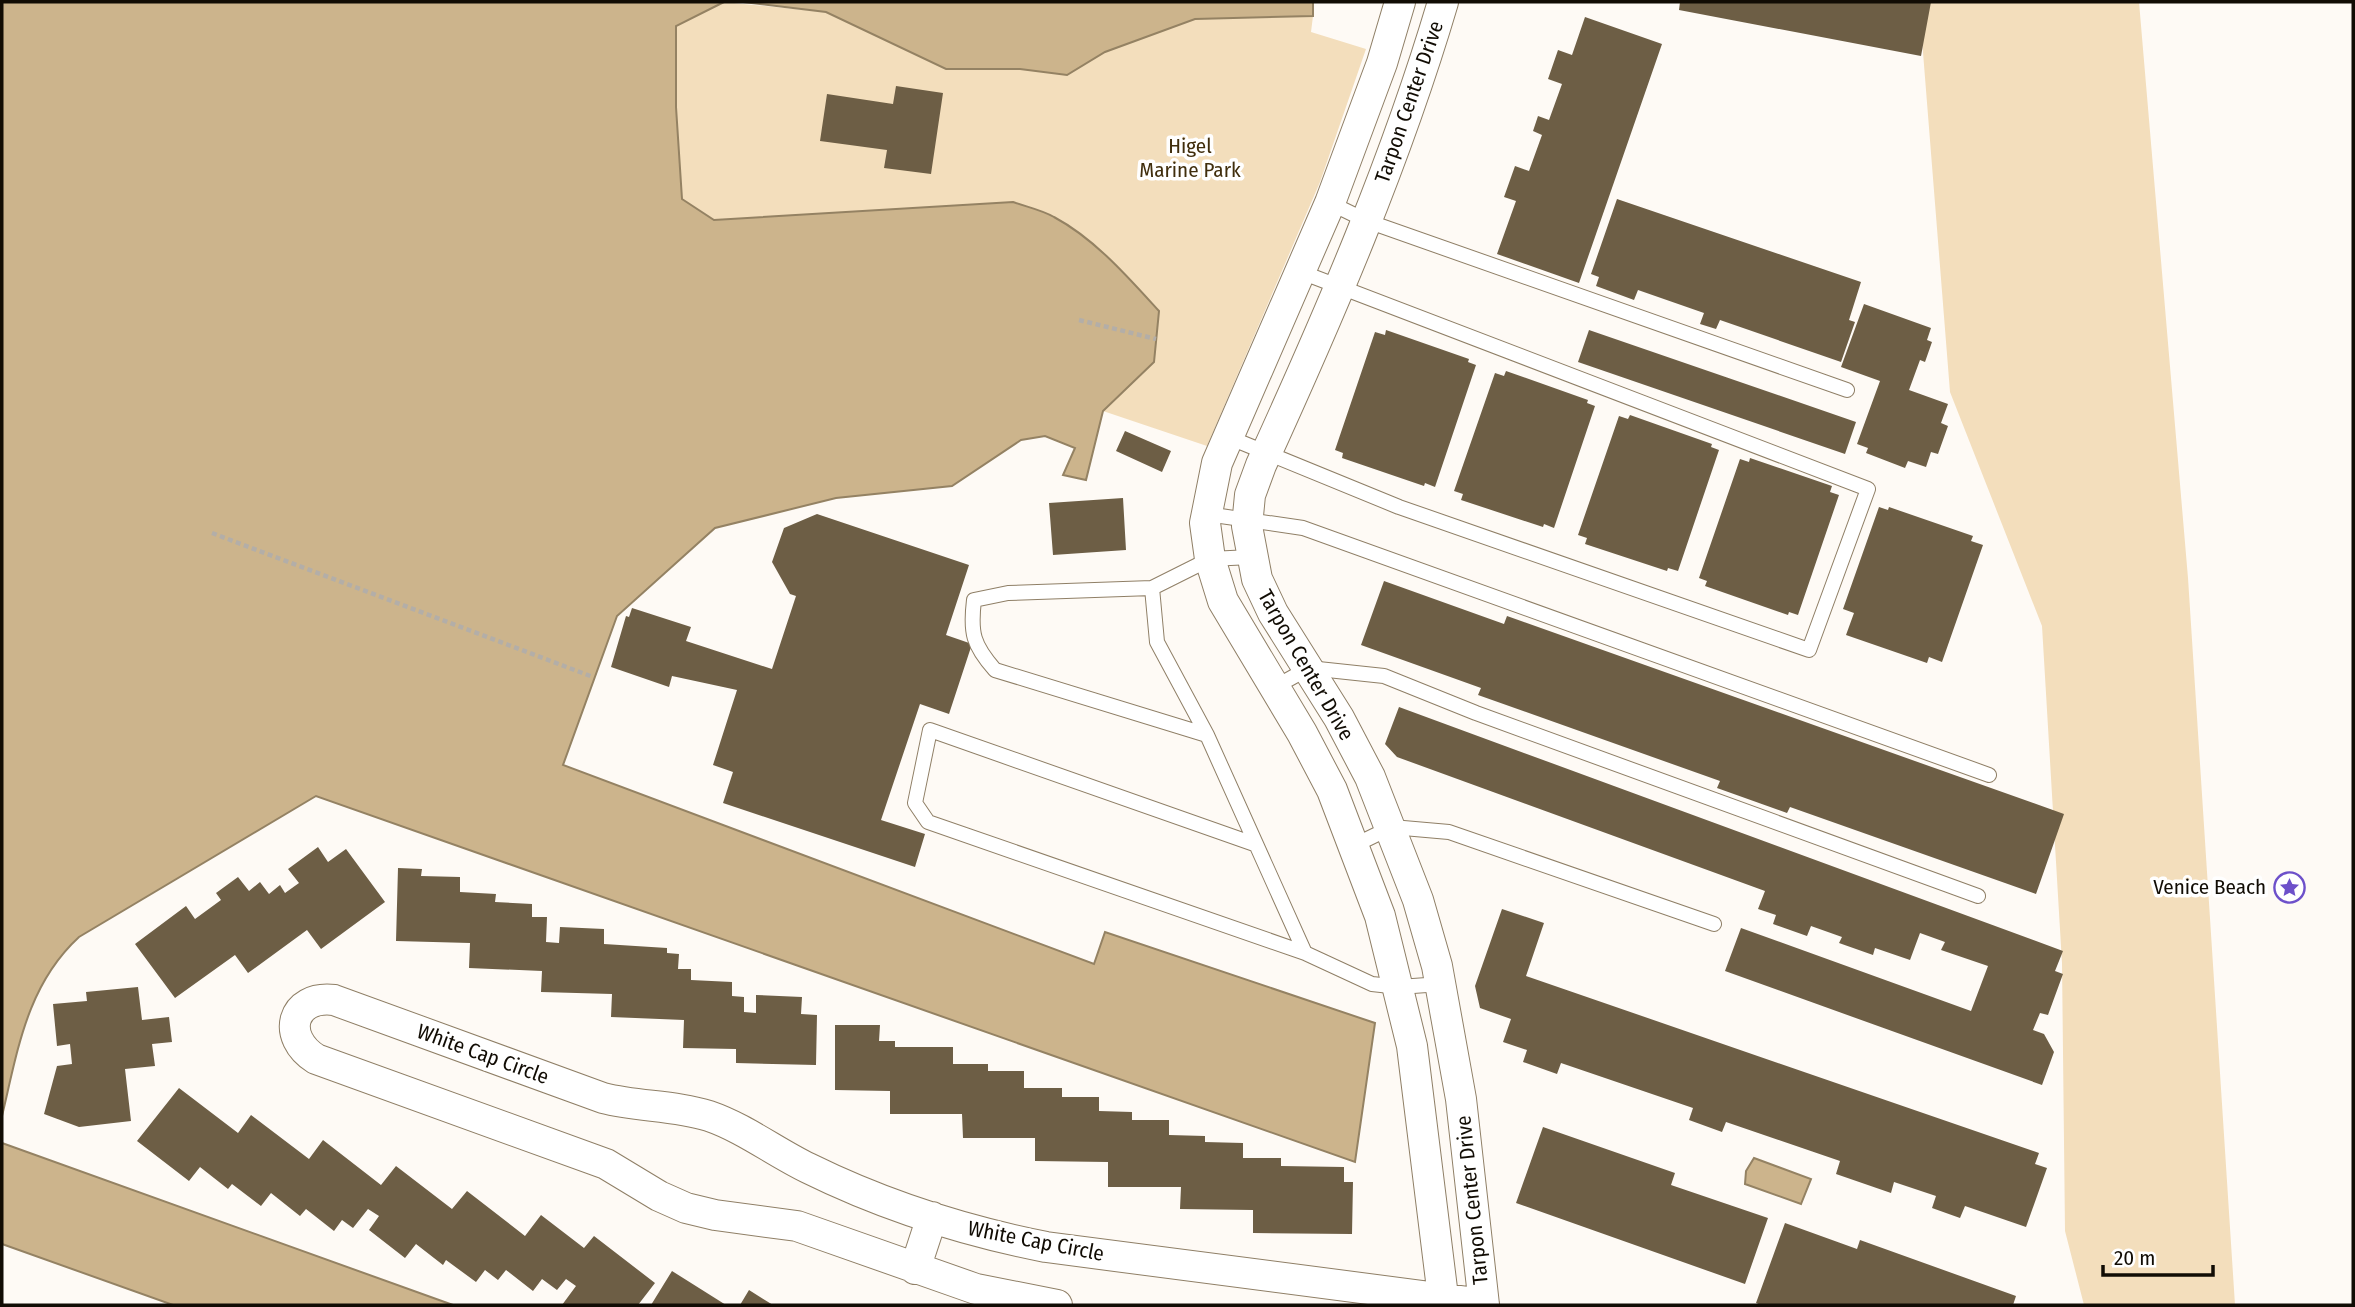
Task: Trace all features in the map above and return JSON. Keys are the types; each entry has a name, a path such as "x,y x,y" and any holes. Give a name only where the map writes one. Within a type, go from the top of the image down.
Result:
{"street":[{"name":"Tarpon Center Drive","path":"1400,2 1382,63 1330,203 1228,437 1209,491 1207,514 1210,559 1233,621 1275,687 1332,790 1380,916 1399,987 1422,1113 1444,1303"},
{"name":"Tarpon Center Drive","path":"1443,2 1416,93 1367,220 1265,455 1250,495 1248,518 1251,557 1264,597 1339,718 1392,827 1418,900 1441,984 1461,1099 1485,1305"},
{"name":"White Cap Circle","path":"1057,1305 976,1289 797,1226 715,1215 686,1208 659,1196 606,1164 316,1059 304,1052 296,1038 295,1020 304,1005 317,998 334,1000 603,1098 708,1116 807,1168 932,1217 998,1237 1046,1247 1444,1303 1485,1305"},
{"path":"915,1269 932,1217"}],"lane":[{"path":"1330,203 1367,220 1847,390"},
{"path":"1228,437 1265,455 1424,516 1809,650 1868,489 1301,272"},
{"path":"1207,514 1303,528 1989,775"},
{"path":"1206,735 995,670 984,657 971,629 974,600 1008,593 1152,588 1210,559 1251,557"},
{"path":"1152,588 1157,642 1206,735 1305,953"},
{"path":"1275,687 1309,668 1384,677 1978,896"},
{"path":"1254,844 930,730 915,803 928,822 1305,953 1372,984 1399,987 1441,984"},
{"path":"1355,845 1392,827 1449,832 1714,924"}],"path":[{"path":"1079,320 1156,339"},
{"path":"212,533 593,677"}],"green space":[{"name":"Higel Marine Park","path":"724,2 826,12 946,68 1020,69 1067,75 1105,52 1195,19 1313,16 1311,32 1366,49 1320,182 1207,446 1103,411 1154,362 1159,311 1097,247 1049,215 1013,202 714,220 682,199 676,107 676,25"},
{"path":"1919,2 2139,2 2188,578 2235,1305 2084,1305 2065,1231 2062,963 2042,626 1950,392"}],"shaded area":[{"path":"2,2 724,2 676,26 676,107 682,199 714,220 1013,202 1054,217 1097,247 1159,311 1154,362 1103,411 1086,480 1063,475 1075,448 1045,436 1021,440 952,486 836,498 715,528 617,616 563,765 1094,964 1105,932 1375,1023 1355,1162 316,796 79,937 61,956 36,997 20,1043 2,1116"},
{"path":"743,2 1313,2 1313,16 1195,19 1105,52 1067,75 1020,69 946,69 826,12"},
{"path":"2,1143 453,1305 173,1305 2,1244"},
{"path":"1754,1158 1811,1179 1801,1204 1745,1184 1746,1171"}],"building":[{"path":"1680,2 1931,2 1921,56 1679,10"},
{"path":"1585,17 1662,44 1579,283 1497,254 1516,201 1504,197 1515,166 1529,171 1542,135 1533,131 1538,116 1549,120 1562,84 1548,79 1558,50 1572,55"},
{"path":"896,86 943,93 931,174 884,168 887,150 820,141 827,94 893,104"},
{"path":"1617,199 1861,282 1849,320 1855,322 1841,362 1720,320 1716,329 1700,324 1704,313 1638,290 1634,300 1596,286 1599,277 1591,274"},
{"path":"1864,304 1931,328 1927,340 1932,342 1925,362 1920,360 1909,390 1948,404 1941,423 1948,426 1938,454 1931,452 1926,467 1908,461 1905,468 1866,453 1868,448 1857,444 1880,381 1841,367"},
{"path":"1386,330 1469,359 1468,362 1476,365 1435,487 1425,483 1424,486 1342,458 1343,453 1335,450 1375,332 1385,335"},
{"path":"1589,330 1856,422 1845,454 1578,362"},
{"path":"1506,371 1588,400 1587,403 1595,406 1554,528 1544,524 1543,527 1461,500 1463,494 1454,491 1495,373 1504,376"},
{"path":"1630,415 1712,444 1711,447 1719,450 1678,571 1668,568 1667,571 1585,544 1587,538 1578,535 1619,416 1628,419"},
{"path":"1125,431 1171,451 1162,472 1116,451"},
{"path":"1750,458 1832,486 1830,492 1839,495 1798,615 1789,612 1788,615 1705,586 1707,581 1699,578 1740,459 1749,462"},
{"path":"1123,498 1126,550 1053,555 1049,503"},
{"path":"1879,507 1888,510 1889,507 1973,536 1971,541 1983,545 1942,662 1929,657 1927,663 1846,635 1854,613 1843,609"},
{"path":"817,514 969,565 946,635 972,644 949,714 920,704 881,820 925,834 915,867 723,803 733,772 713,765 737,690 672,676 669,687 611,667 626,616 629,617 632,608 691,627 686,641 772,669 796,596 790,594 772,562 784,528"},
{"path":"1384,581 1504,624 1507,616 2064,814 2036,894 1790,807 1787,813 1717,788 1720,781 1478,695 1481,688 1361,645"},
{"path":"1399,707 2063,951 2055,971 2063,974 2048,1015 2040,1013 2033,1030 2044,1034 2054,1052 2042,1085 1725,971 1741,928 1971,1011 1988,966 1941,950 1945,942 1920,933 1910,960 1875,948 1873,955 1839,943 1842,937 1811,926 1807,936 1773,924 1776,915 1758,909 1765,891 1397,757 1385,744"},
{"path":"318,847 328,862 346,849 385,902 321,949 307,930 248,973 235,955 175,998 135,944 186,906 195,919 221,900 216,893 238,877 249,891 260,882 269,894 280,885 285,893 299,883 288,869"},
{"path":"398,868 422,869 421,876 460,877 460,892 496,894 495,902 532,904 532,917 547,917 546,942 559,943 560,927 604,929 604,944 667,948 667,953 679,954 678,969 691,969 691,980 732,982 732,996 744,997 744,1012 756,1013 756,995 802,997 801,1014 817,1015 816,1065 736,1063 736,1049 683,1048 684,1020 611,1017 612,994 541,992 542,971 469,968 470,943 396,941"},
{"path":"1502,909 1544,923 1526,976 2039,1153 2035,1164 2047,1168 2026,1227 1965,1206 1960,1218 1932,1208 1936,1196 1894,1182 1891,1193 1836,1174 1840,1161 1726,1122 1722,1132 1689,1120 1693,1108 1561,1063 1557,1074 1523,1062 1527,1050 1503,1042 1511,1019 1480,1008 1475,986"},
{"path":"138,987 142,1020 169,1017 172,1042 152,1044 155,1066 125,1069 131,1121 79,1127 44,1114 57,1066 72,1064 70,1044 57,1046 53,1004 87,1001 86,992"},
{"path":"835,1025 880,1025 879,1041 895,1041 895,1047 953,1047 953,1064 988,1064 988,1071 1024,1071 1024,1088 1062,1088 1062,1097 1099,1097 1099,1111 1132,1112 1132,1120 1169,1120 1169,1135 1205,1136 1205,1142 1243,1143 1243,1158 1281,1158 1281,1166 1344,1167 1344,1182 1353,1182 1352,1234 1253,1233 1253,1210 1180,1209 1181,1187 1108,1187 1108,1162 1035,1161 1035,1138 963,1138 962,1114 890,1114 890,1091 835,1090"},
{"path":"179,1088 238,1133 251,1115 309,1159 323,1140 381,1185 396,1166 452,1209 467,1191 525,1236 541,1215 584,1248 594,1236 655,1283 638,1305 562,1305 576,1286 566,1279 557,1290 542,1279 533,1291 506,1270 498,1280 485,1270 476,1282 446,1260 443,1265 416,1244 405,1258 369,1230 379,1216 368,1209 353,1228 342,1220 334,1231 306,1209 300,1216 271,1193 261,1206 232,1184 228,1189 200,1167 189,1181 137,1141"},
{"path":"1543,1127 1675,1173 1671,1185 1768,1218 1745,1284 1516,1203"},
{"path":"1785,1223 1857,1249 1860,1240 2016,1296 2013,1305 1761,1305 1756,1303"},
{"path":"672,1271 726,1305 651,1305"},
{"path":"749,1290 773,1305 740,1305"}],"place":[{"name":"Venice Beach","path":"2289,887"}]}
